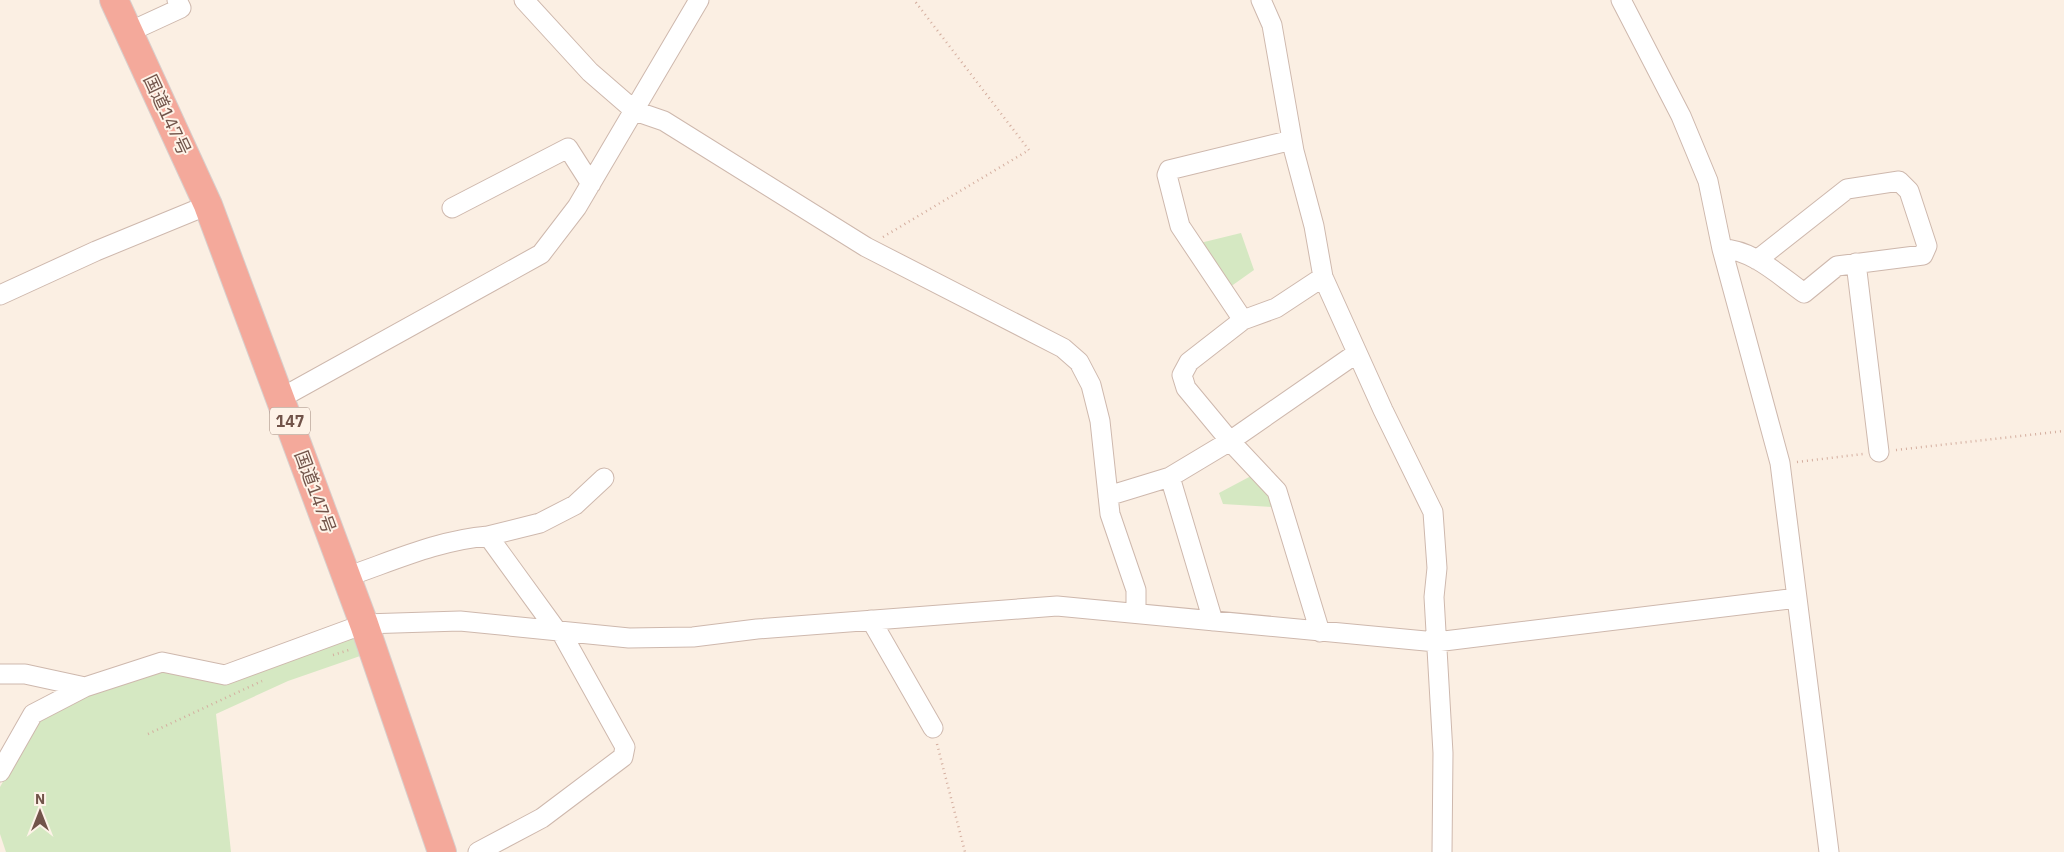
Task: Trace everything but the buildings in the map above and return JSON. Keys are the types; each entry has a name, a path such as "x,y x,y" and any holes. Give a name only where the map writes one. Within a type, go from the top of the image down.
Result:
{"highway":[{"name":"国道147号","path":"114,0 208,205 346,577 358,636 442,852"}],"street":[{"path":"129,32 181,8 177,0"},
{"path":"524,0 590,72 635,111 664,121 866,247 1063,348 1079,362 1091,385 1100,421 1110,514 1136,590 1136,613"},
{"path":"281,398 541,254 577,207 700,0"},
{"path":"1261,0 1272,25 1292,140 1314,226 1323,277 1433,512 1438,568 1434,598 1443,753 1442,852"},
{"path":"1622,0 1681,116 1708,181 1722,249 1780,464 1828,852"},
{"path":"1243,320 1180,226 1167,175 1169,170 1292,140"},
{"path":"452,208 568,148 591,184"},
{"path":"1722,249 1735,249 1757,260 1804,293 1836,266 1923,255 1927,246 1909,191 1899,180 1847,189 1757,260"},
{"path":"0,295 96,251 208,205"},
{"path":"1856,264 1879,452"},
{"path":"1320,632 1277,491 1230,441 1186,388 1182,375 1189,362 1243,320 1276,308 1323,277"},
{"path":"1108,496 1170,477 1230,441 1357,353"},
{"path":"1170,477 1213,621"},
{"path":"346,577 436,545 458,539 488,536 540,523 575,505 604,478"},
{"path":"478,852 542,818 623,757 625,747 559,631 488,536"},
{"path":"0,772 33,714 85,687 162,662 225,675 358,636 460,621 630,638 693,637 871,620 1057,606 1436,642 1797,598"},
{"path":"871,620 933,728"},
{"path":"0,674 25,674 85,687"}],"path":[{"path":"866,247 1029,150 914,0"},
{"path":"1780,464 2064,431"},
{"path":"325,658 358,636"},
{"path":"148,734 269,678"},
{"path":"933,728 965,852"}],"green space":[{"path":"1241,233 1254,270 1230,287 1200,243"},
{"path":"1251,476 1269,495 1274,507 1223,504 1219,493"},
{"path":"355,635 363,655 288,681 216,714 231,852 6,852 0,834 0,787 39,718 88,693 164,668 229,680"}]}
